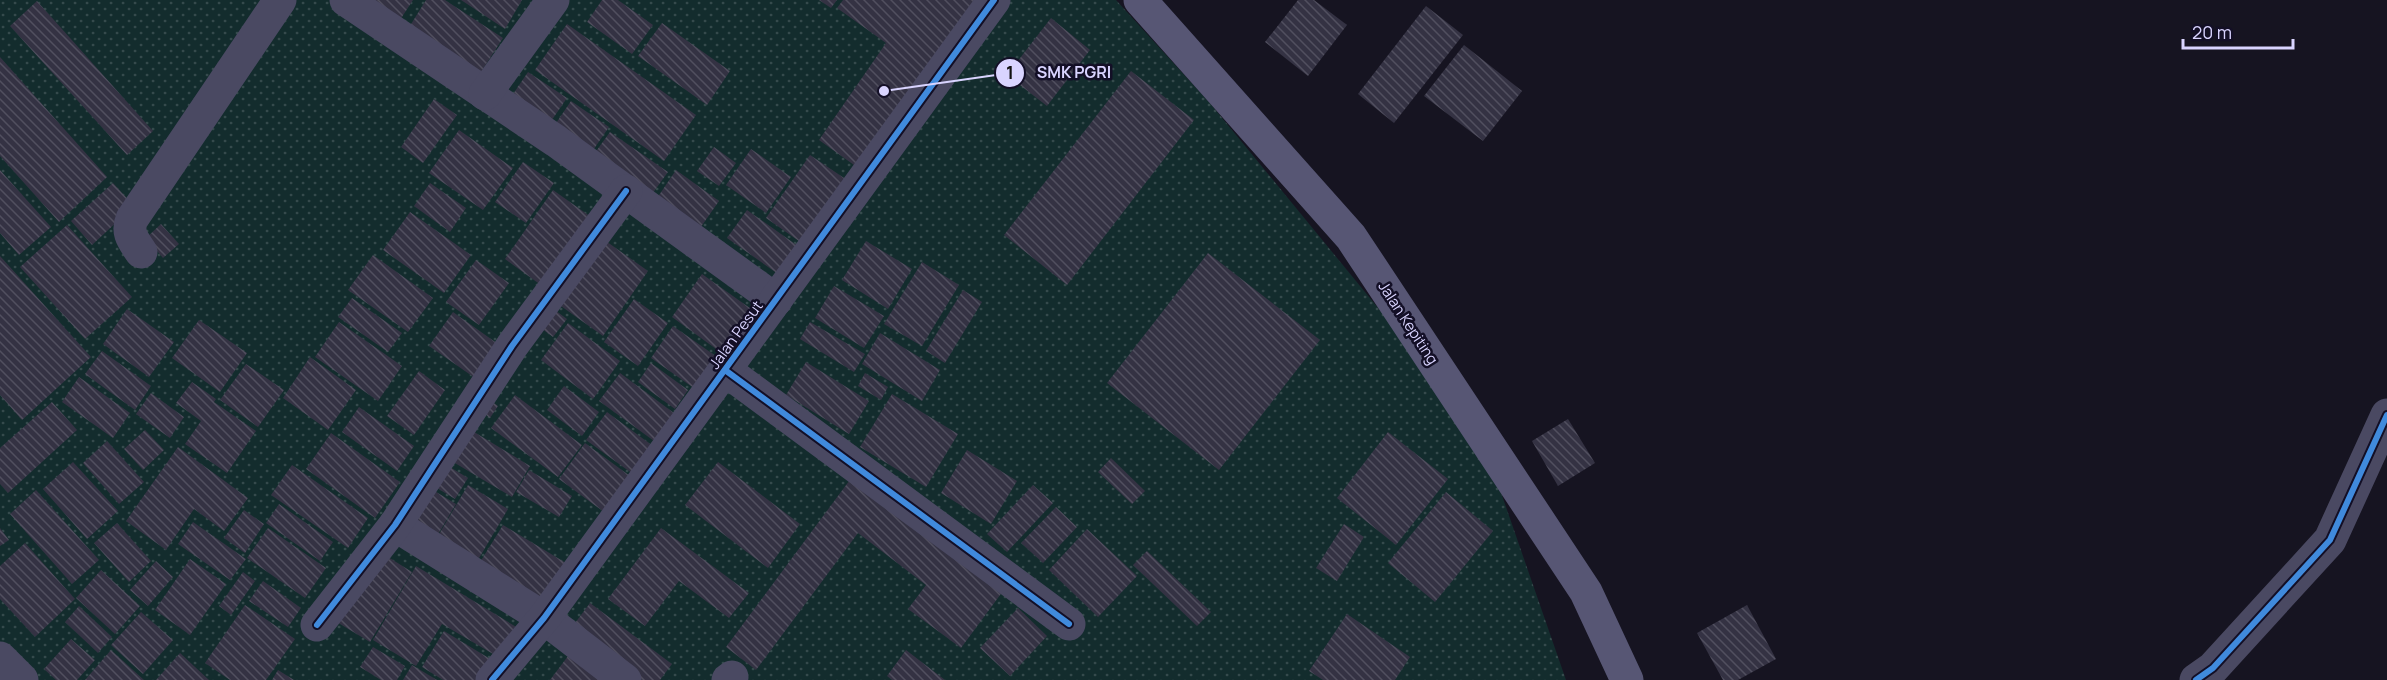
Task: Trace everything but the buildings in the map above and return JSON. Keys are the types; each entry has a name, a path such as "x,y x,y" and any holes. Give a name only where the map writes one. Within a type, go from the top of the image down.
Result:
{"main road":[{"name":"Jalan Kepiting","path":"1140,0 1351,237 1586,592 1627,680"}],"street":[{"path":"141,252 129,234 128,227 132,219 280,0"},
{"path":"346,0 626,191 776,300"},
{"path":"485,94 553,0"},
{"name":"Jalan Pesut","path":"492,680 544,618 994,0"},
{"path":"318,625 394,525 512,346 626,191"},
{"path":"725,370 1069,624"},
{"path":"2196,680 2213,668 2330,540 2387,415"},
{"path":"394,525 544,618 625,680"},
{"path":"0,658 22,680"}],"green space":[{"path":"0,0 1116,0 1209,102 1480,432 1566,680 0,680"}],"cycle path":[{"path":"492,680 544,618 994,0"},
{"path":"317,625 395,525 512,346 626,191"},
{"path":"725,370 1069,624"},
{"path":"2196,680 2213,668 2330,540 2387,415"}],"place":[{"name":"SMK PGRI","path":"884,91"}]}
